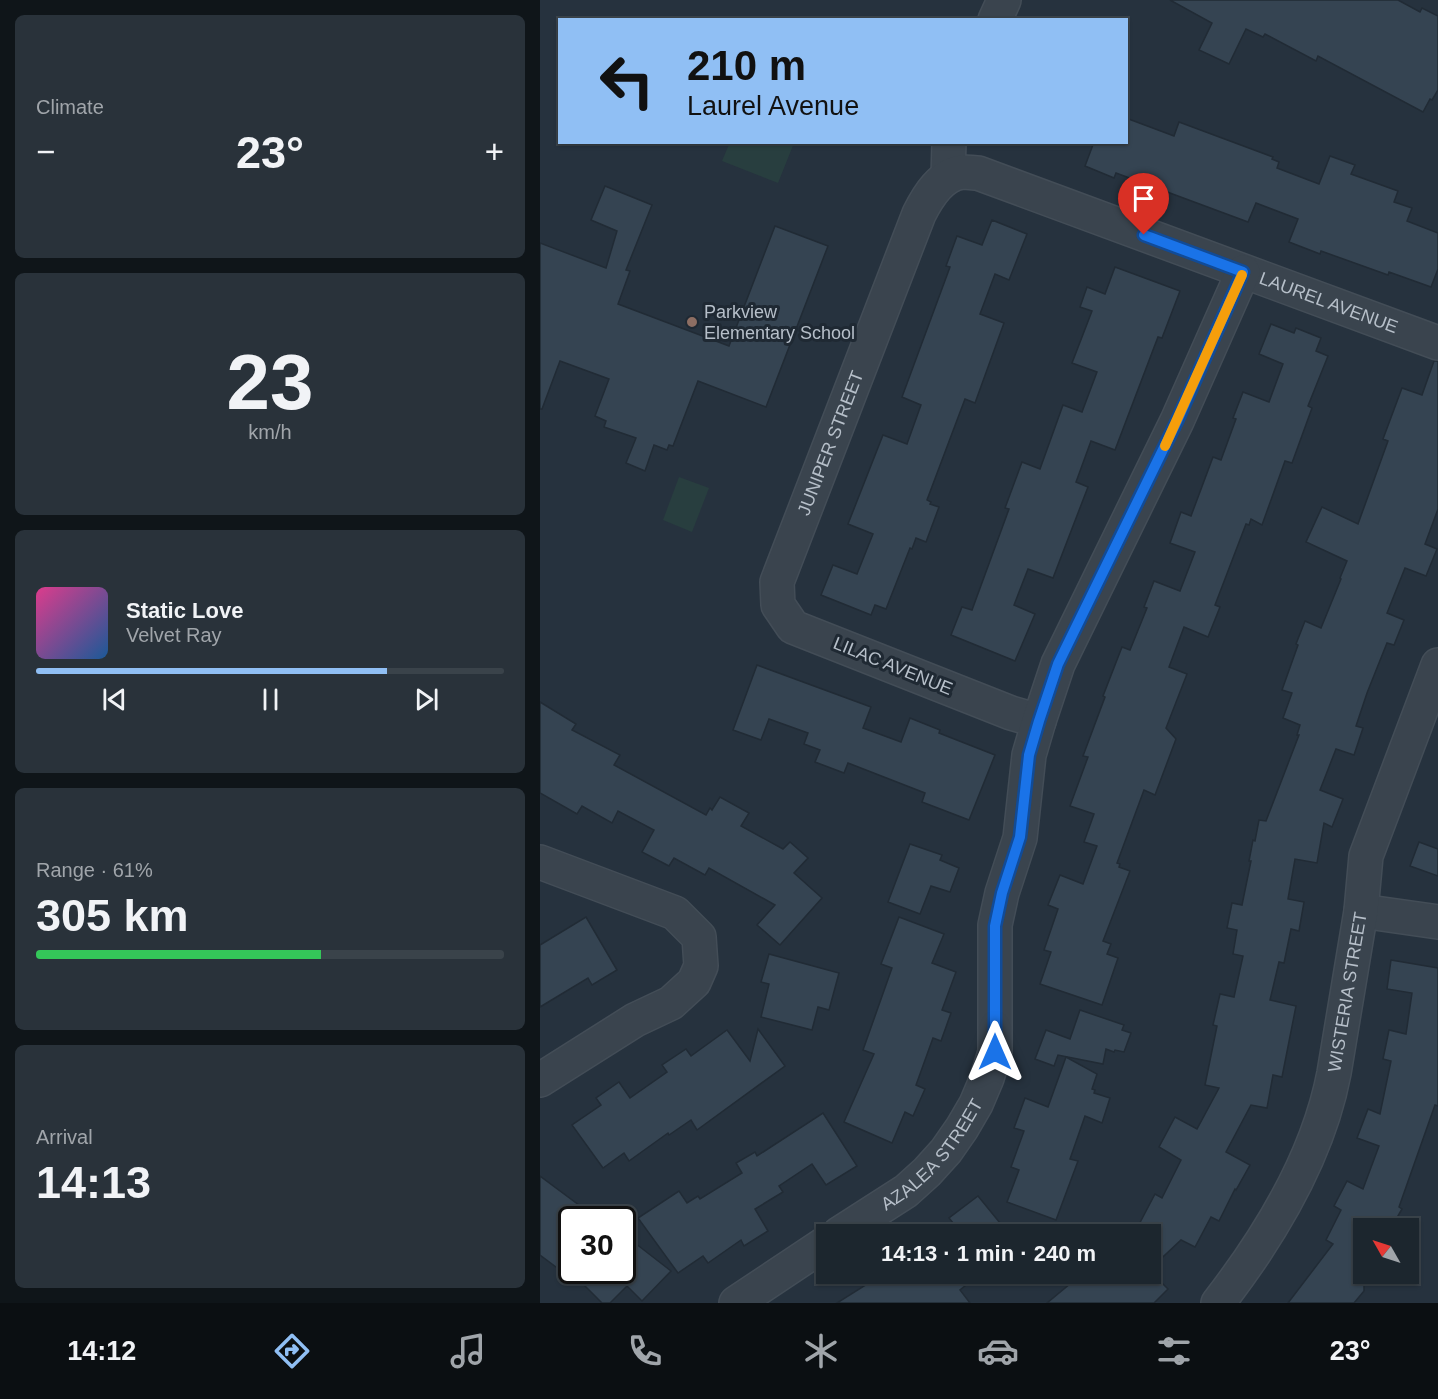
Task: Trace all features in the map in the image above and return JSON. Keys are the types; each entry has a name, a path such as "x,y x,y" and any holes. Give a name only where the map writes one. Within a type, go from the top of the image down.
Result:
{"street":[{"path":"996,18 1004,0"},
{"path":"948,177 949,144"},
{"name":"LAUREL AVENUE","path":"948,177 962,172 978,173 1438,343"},
{"name":"JUNIPER STREET","path":"777,582 919,214 929,194 948,177"},
{"name":"AZALEA STREET","path":"855,1224 906,1191 927,1172 962,1128 987,1078 995,1052 995,926 1002,893 1020,837 1029,755 1039,721 1058,664 1177,421 1243,272"},
{"name":"LILAC AVENUE","path":"777,582 778,604 793,627 1011,713 1039,721"},
{"name":"WISTERIA STREET","path":"1218,1303 1243,1271 1270,1229 1294,1185 1331,1092 1361,911 1366,856 1438,665"},
{"path":"540,862 675,913 699,937 700,966 694,982 671,1003 635,1020 540,1080"},
{"path":"1361,911 1438,922"},
{"path":"736,1303 816,1250"}],"green space":[{"path":"729,144 794,144 778,183 722,161"},
{"path":"679,477 709,488 692,532 663,520"}],"building":[{"path":"1170,0 1398,0 1420,12 1422,8 1438,16 1438,90 1423,112 1318,56 1316,61 1265,34 1263,37 1246,29 1229,64 1199,50 1212,23"},
{"path":"1128,119 1174,136 1179,122 1273,157 1272,159 1279,162 1277,168 1319,184 1330,156 1355,165 1351,174 1398,191 1394,202 1412,208 1407,221 1438,233 1438,269 1431,287 1389,272 1388,275 1289,242 1298,219 1256,203 1248,222 1116,173 1114,178 1085,166 1093,144 1128,144"},
{"path":"605,186 652,205 626,270 630,271 618,304 729,346 775,226 828,246 766,407 698,381 673,446 669,445 667,450 654,445 645,471 626,463 636,438 604,427 606,421 595,416 609,379 560,361 542,409 540,409 540,243 606,268 617,231 591,220"},
{"path":"992,220 1027,234 1009,280 995,274 980,314 1004,323 975,403 965,399 927,500 931,502 930,504 939,507 926,542 916,538 886,609 875,605 871,615 821,595 833,565 857,574 873,534 848,524 883,435 907,444 921,405 902,397 950,267 946,266 957,236 982,245"},
{"path":"1115,267 1180,291 1162,338 1158,337 1115,450 1091,441 1076,482 1088,487 1053,578 1028,569 1014,605 1035,614 1015,661 951,635 962,607 972,610 1009,509 1005,508 1022,462 1040,469 1063,405 1082,412 1097,372 1072,363 1092,311 1080,307 1087,287 1105,294"},
{"path":"1271,324 1294,333 1296,328 1321,338 1316,351 1328,356 1308,406 1312,408 1292,463 1285,461 1262,525 1251,519 1249,525 1246,524 1215,605 1220,607 1208,637 1184,627 1169,667 1187,674 1166,728 1176,739 1155,795 1144,790 1117,863 1120,864 1119,867 1130,871 1103,941 1111,944 1107,954 1118,958 1102,1005 1040,984 1051,952 1044,950 1058,909 1048,905 1060,875 1083,884 1097,846 1084,842 1094,814 1070,806 1088,757 1083,756 1105,697 1103,696 1122,647 1130,650 1147,608 1144,607 1154,581 1180,591 1195,552 1170,543 1181,512 1191,516 1213,457 1221,460 1243,392 1269,402 1283,364 1259,354"},
{"path":"1434,361 1438,361 1438,509 1425,544 1437,549 1426,576 1405,568 1387,613 1404,620 1394,645 1387,643 1367,693 1356,726 1363,728 1354,755 1336,749 1320,790 1343,799 1332,827 1324,823 1317,863 1295,859 1288,899 1304,902 1299,931 1291,929 1284,963 1279,962 1270,1000 1296,1006 1282,1077 1273,1075 1267,1108 1251,1105 1226,1152 1250,1165 1219,1221 1211,1217 1195,1247 1181,1240 1161,1259 1161,1224 1139,1224 1155,1194 1162,1198 1181,1160 1159,1147 1175,1117 1197,1129 1219,1088 1205,1085 1217,1026 1213,1025 1220,994 1234,997 1243,956 1233,954 1237,930 1227,928 1232,903 1242,905 1253,840 1255,841 1259,820 1266,821 1299,735 1297,735 1300,725 1283,718 1292,693 1282,690 1305,621 1321,628 1347,561 1306,542 1322,507 1358,524 1388,441 1383,439 1402,388 1422,395"},
{"path":"757,665 871,707 863,728 901,742 910,718 940,730 939,733 995,755 969,820 922,802 925,793 848,763 844,773 815,762 820,750 804,744 808,733 769,719 761,740 733,730"},
{"path":"540,702 576,724 572,730 620,755 614,765 706,815 720,797 749,813 741,826 783,849 790,842 808,858 794,873 822,898 780,945 757,925 775,905 709,868 705,875 674,858 669,866 642,852 654,830 618,811 612,823 582,806 577,814 540,793"},
{"path":"1419,842 1438,849 1438,876 1410,866"},
{"path":"910,844 942,855 940,860 959,868 950,892 931,886 920,914 888,902"},
{"path":"586,917 617,970 592,985 588,978 540,1007 540,945"},
{"path":"899,917 944,934 932,963 956,972 942,1010 951,1013 941,1041 933,1038 916,1085 925,1089 913,1116 905,1112 892,1143 844,1122 874,1054 863,1050 892,968 881,964"},
{"path":"769,954 839,973 829,1010 818,1007 812,1030 761,1017 769,984 761,982"},
{"path":"1391,960 1438,968 1438,1106 1435,1105 1399,1207 1402,1209 1397,1218 1353,1218 1353,1284 1364,1284 1364,1291 1354,1303 1288,1303 1333,1244 1326,1240 1341,1210 1334,1206 1347,1181 1363,1189 1379,1146 1357,1138 1368,1109 1380,1114 1391,1061 1383,1059 1389,1030 1406,1034 1412,993 1387,989"},
{"path":"1080,1010 1124,1025 1122,1030 1131,1033 1124,1052 1106,1049 1103,1064 1058,1055 1054,1066 1035,1059 1046,1030 1070,1039"},
{"path":"758,1029 785,1066 697,1130 691,1120 669,1135 668,1133 629,1161 624,1153 603,1168 572,1125 601,1105 596,1098 619,1082 630,1098 667,1072 662,1065 686,1049 691,1056 727,1030 750,1061"},
{"path":"1066,1057 1097,1074 1092,1089 1095,1090 1094,1093 1110,1098 1102,1123 1085,1116 1070,1159 1078,1161 1056,1220 1007,1202 1019,1170 1011,1167 1024,1131 1014,1128 1025,1098 1048,1107"},
{"path":"823,1113 857,1166 826,1185 812,1164 779,1186 783,1192 755,1209 768,1231 744,1246 741,1240 708,1263 703,1256 678,1273 638,1218 679,1191 687,1203 698,1196 700,1199 742,1173 736,1163 755,1152 757,1156"},
{"path":"540,1176 580,1206 558,1206 558,1268 540,1255"},
{"path":"978,1196 1001,1224 954,1224 949,1218"},
{"path":"636,1244 671,1271 642,1301 627,1286 610,1303 602,1303 583,1284 636,1284"},
{"path":"1161,1282 1168,1289 1154,1303 1047,1303 1070,1284 1161,1284"},
{"path":"867,1284 968,1284 960,1290 970,1303 837,1303"}],"slow traffic":[{"path":"1165,446 1242,275"}],"place":[{"name":"Parkview Elementary School","path":"692,322"}],"route":[{"path":"995,1052 995,926 1002,893 1020,837 1029,755 1039,721 1058,664 1177,421 1243,272 1144,235"}]}
